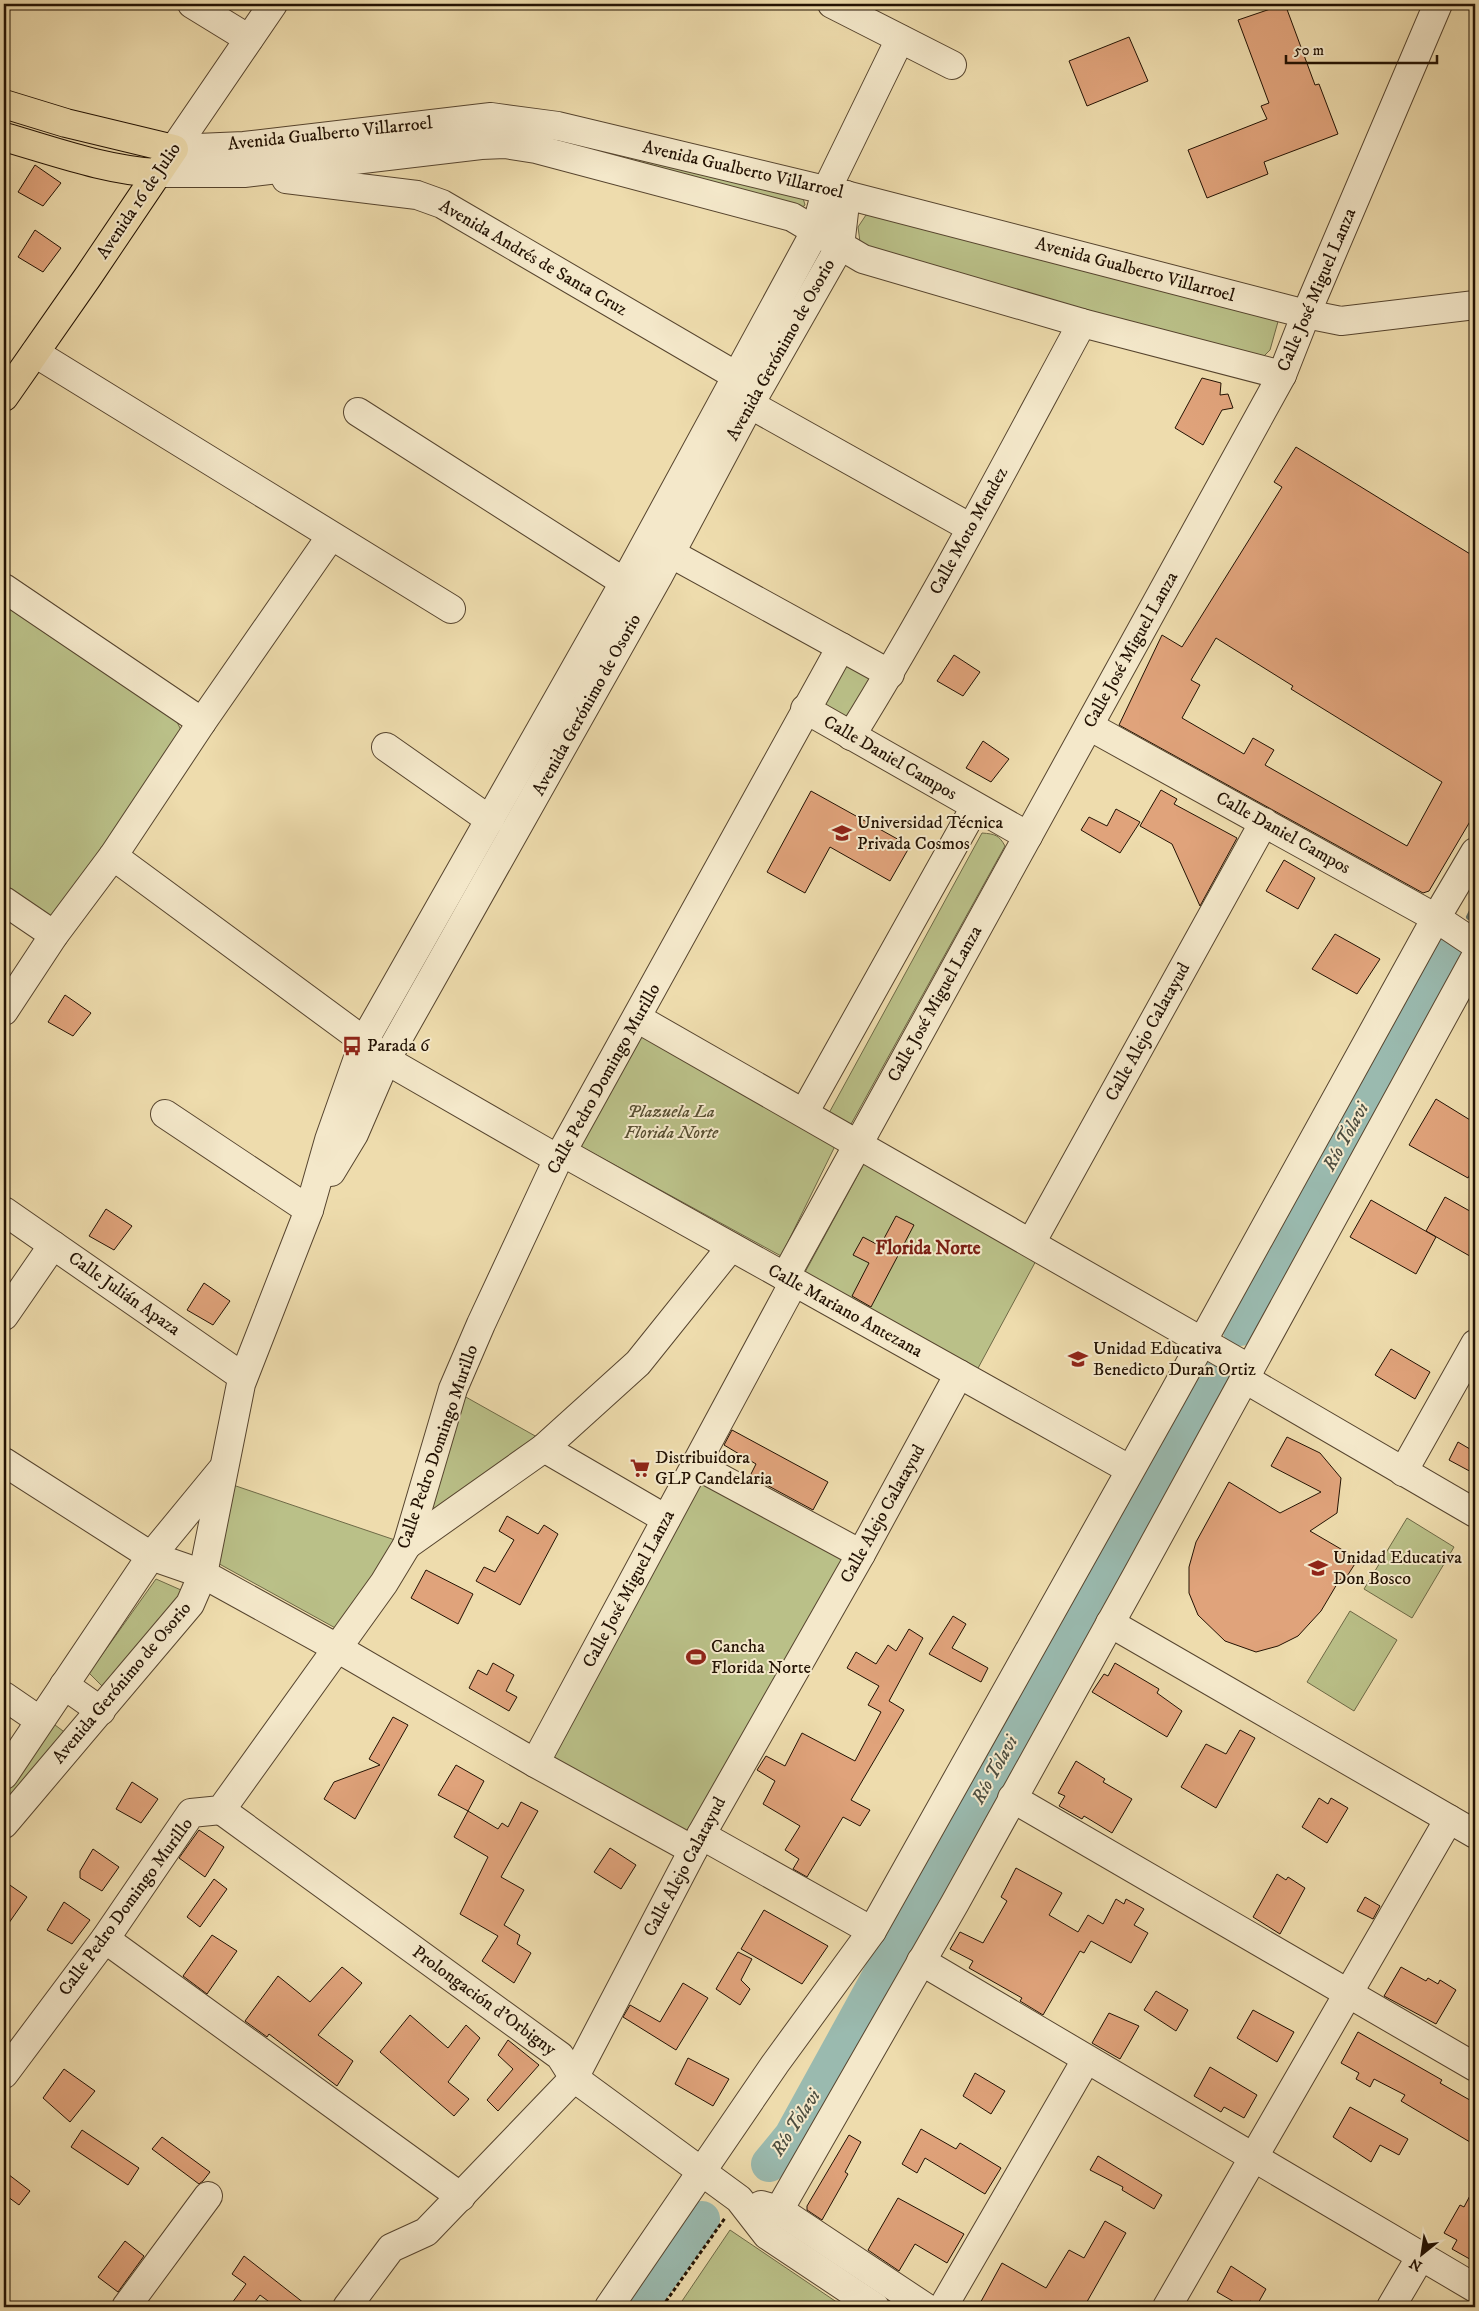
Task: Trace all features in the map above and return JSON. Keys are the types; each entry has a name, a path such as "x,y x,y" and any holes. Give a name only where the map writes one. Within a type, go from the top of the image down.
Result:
{"main road":[{"name":"Avenida Gualberto Villarroel","path":"4,104 66,123 174,149"},
{"name":"Avenida Gualberto Villarroel","path":"4,137 122,170 157,173"},
{"name":"Avenida 16 de Julio","path":"4,398 174,149"}],"street":[{"path":"192,4 249,39"},
{"name":"Avenida 16 de Julio","path":"174,149 273,4"},
{"path":"832,4 952,65"},
{"name":"Calle José Miguel Lanza","path":"535,1763 696,1465 858,1144 1282,375 1306,314 1438,4"},
{"path":"836,193 900,39"},
{"name":"Avenida Gualberto Villarroel","path":"174,149 244,146 491,117 558,126 836,193 1306,314 1341,321 1475,305"},
{"name":"Avenida Gualberto Villarroel","path":"157,173 244,173 481,145 505,144 536,149 792,217 863,259 1082,323 1282,375"},
{"name":"Avenida Andrés de Santa Cruz","path":"174,149 244,173 417,195 442,204 971,528"},
{"name":"Avenida Gerónimo de Osorio","path":"309,1210 354,1134 386,1060 658,578 816,232 836,193"},
{"name":"Avenida Gerónimo de Osorio","path":"4,1824 190,1604 203,1574 243,1376 309,1210 329,1140 364,1040 629,574 743,390 840,246 836,193"},
{"name":"Calle Moto Mendez","path":"852,736 890,674 1082,323"},
{"path":"35,353 451,609"},
{"path":"358,412 629,574 658,578"},
{"path":"4,1011 54,935 113,856 202,722 331,536"},
{"path":"670,554 890,674"},
{"path":"4,588 202,722"},
{"name":"Calle Pedro Domingo Murillo","path":"4,2074 105,1939 191,1813 221,1810 384,1584 407,1545 453,1389 480,1324 560,1156 805,709 841,647"},
{"name":"Calle Daniel Campos","path":"805,709 1028,836"},
{"name":"Calle Daniel Campos","path":"1088,726 1436,918 1475,944"},
{"path":"386,747 490,820"},
{"path":"804,1113 975,806"},
{"name":"Calle Alejo Calatayud","path":"1031,1243 1264,822"},
{"path":"609,2307 702,2174 775,2064 872,1931 1436,918 1475,852"},
{"name":"Calle Mariano Antezana","path":"113,856 364,1040 386,1060 731,1247 1129,1469"},
{"path":"4,901 54,935"},
{"path":"779,2210 921,1961 1248,1374 1475,958"},
{"path":"637,1018 1201,1340 1248,1374 1403,1472 1475,1513"},
{"path":"165,1114 309,1210"},
{"name":"Calle Julián Apaza","path":"4,1211 243,1376"},
{"path":"4,1316 53,1245"},
{"path":"407,1545 544,1448 638,1363 731,1247"},
{"path":"1403,1472 1475,1344"},
{"name":"Calle Alejo Calatayud","path":"347,2307 391,2248 426,2232 574,2078 697,1843 861,1554 959,1374"},
{"path":"544,1448 666,1519"},
{"path":"4,1462 151,1556 203,1574 337,1648 535,1763 872,1931"},
{"path":"696,1465 861,1554"},
{"name":"Avenida Gerónimo de Osorio","path":"4,1775 39,1720 151,1556 223,1469"},
{"path":"1110,1622 1475,1834"},
{"path":"64,1685 101,1711"},
{"path":"4,1696 39,1720"},
{"path":"1012,1798 1475,2067"},
{"name":"Prolongación d'Orbigny","path":"221,1810 560,2056 574,2078 702,2174 739,2199 779,2210 924,2307"},
{"path":"1167,2307 1449,1819"},
{"path":"105,1939 461,2197"},
{"path":"921,1961 1475,2288"},
{"path":"942,2307 1086,2060"},
{"path":"126,2307 208,2196"},
{"name":"Prolongación d'Orbigny","path":"739,2199 767,2236 875,2307"},
{"path":"1391,2307 1421,2256"}],"path":[{"path":"662,2307 739,2199"}],"green space":[{"path":"531,131 803,198 805,205 798,210 540,141"},
{"path":"884,214 1279,318 1270,350 1262,358 1253,358 874,252 860,242 858,227 866,215"},
{"path":"4,602 176,720 181,730 181,739 52,918 4,889"},
{"path":"854,663 869,676 872,688 845,721 823,704 842,668"},
{"path":"982,833 996,836 1001,839 1005,846 850,1126 829,1113"},
{"name":"Plazuela La Florida Norte","path":"642,1031 837,1142 781,1256 580,1146"},
{"path":"866,1160 1038,1257 977,1370 803,1276"},
{"path":"464,1396 537,1437 432,1510"},
{"name":"Cancha Florida Norte","path":"702,1479 844,1559 690,1835 547,1755"},
{"path":"233,1485 395,1540 339,1630 214,1561"},
{"path":"1407,1518 1454,1547 1412,1618 1364,1589"},
{"path":"156,1579 181,1590 176,1602 104,1688 89,1673"},
{"path":"1350,1611 1397,1640 1354,1711 1307,1682"},
{"path":"51,1722 67,1734 4,1806 4,1797"},
{"path":"730,2230 844,2307 678,2307"}],"building":[{"path":"1285,4 1315,85 1319,84 1338,134 1264,162 1268,174 1207,198 1188,150 1267,119 1261,106 1269,103 1238,20"},
{"path":"1129,37 1148,81 1087,106 1069,61"},
{"path":"35,165 61,183 43,206 18,192"},
{"path":"35,230 61,248 43,272 18,257"},
{"path":"1202,378 1221,383 1220,395 1228,394 1233,408 1222,410 1203,445 1175,428"},
{"path":"1296,447 1475,557 1475,813 1429,891 1423,893 1119,725 1162,635 1182,647 1282,487 1274,482","holes":["1216,638 1293,686 1291,689 1442,782 1407,846 1265,765 1274,750 1253,738 1244,754 1182,718 1200,685 1191,680"]},
{"path":"954,655 980,672 963,696 937,681"},
{"path":"983,741 1009,759 991,782 966,768"},
{"path":"1161,790 1177,799 1174,804 1237,838 1200,906 1172,844 1140,826"},
{"name":"Universidad Técnica Privada Cosmos","path":"811,791 910,846 890,881 830,847 805,893 767,872"},
{"path":"1116,809 1140,822 1120,853 1081,830 1089,817 1107,826"},
{"path":"1284,860 1315,878 1298,909 1266,891"},
{"path":"1335,934 1380,959 1357,994 1312,969"},
{"path":"65,995 91,1013 73,1036 48,1022"},
{"path":"1436,1099 1475,1123 1475,1165 1468,1178 1409,1145"},
{"path":"1445,1197 1475,1214 1475,1259 1426,1231"},
{"path":"1371,1200 1436,1237 1416,1274 1350,1237"},
{"path":"106,1209 132,1226 114,1250 89,1236"},
{"path":"896,1216 914,1225 871,1307 852,1296 869,1263 853,1255 863,1237 880,1246"},
{"path":"204,1283 230,1301 213,1325 187,1310"},
{"path":"1391,1349 1430,1372 1415,1399 1375,1375"},
{"path":"732,1430 828,1482 813,1510 750,1476 756,1464 724,1445"},
{"path":"1287,1437 1320,1453 1341,1478 1337,1513 1310,1531 1358,1559 1344,1581 1340,1579 1321,1611 1298,1636 1278,1646 1256,1652 1225,1641 1198,1615 1189,1593 1189,1567 1196,1542 1229,1482 1280,1513 1321,1492 1271,1466"},
{"path":"1458,1442 1475,1452 1475,1474 1449,1460"},
{"path":"507,1516 538,1534 544,1525 558,1534 520,1605 476,1581 484,1567 495,1572 514,1540 499,1531"},
{"path":"426,1570 473,1594 458,1624 411,1598"},
{"path":"953,1616 966,1624 952,1648 988,1668 981,1682 929,1654"},
{"path":"909,1629 923,1638 889,1701 904,1710 851,1800 870,1810 860,1826 843,1817 807,1877 793,1869 799,1859 785,1850 800,1826 763,1804 775,1781 757,1770 766,1756 785,1766 802,1733 855,1761 881,1712 868,1705 879,1686 847,1668 856,1652 876,1664 888,1645 896,1651"},
{"path":"493,1663 514,1675 506,1691 517,1697 509,1711 469,1688 478,1670 487,1675"},
{"path":"1115,1663 1159,1689 1157,1693 1182,1711 1167,1737 1092,1692 1104,1674 1108,1676"},
{"path":"393,1717 408,1725 355,1819 324,1799 334,1782 380,1765 369,1759"},
{"path":"1240,1730 1255,1738 1216,1808 1181,1787 1206,1744 1226,1754"},
{"path":"1076,1761 1105,1779 1103,1782 1132,1799 1112,1833 1084,1816 1082,1819 1059,1806 1065,1796 1058,1793"},
{"path":"456,1765 484,1781 468,1811 438,1795"},
{"path":"132,1782 158,1799 141,1823 116,1809"},
{"path":"1319,1798 1328,1804 1331,1798 1348,1808 1327,1843 1302,1827"},
{"path":"521,1802 538,1811 501,1877 524,1890 504,1925 520,1935 517,1944 531,1953 514,1983 482,1961 498,1936 460,1914 488,1857 454,1837 468,1811 498,1829 502,1823 508,1827"},
{"path":"199,1830 224,1847 205,1877 179,1858"},
{"path":"610,1848 636,1865 621,1889 594,1872"},
{"path":"93,1849 119,1867 102,1891 80,1878 80,1871"},
{"path":"1016,1868 1062,1893 1049,1915 1078,1932 1088,1915 1103,1924 1116,1899 1124,1904 1126,1899 1144,1909 1134,1925 1148,1933 1131,1963 1091,1941 1084,1953 1080,1951 1043,2015 1020,2001 1022,1998 969,1968 973,1961 950,1949 960,1932 983,1943 1007,1901 1001,1897"},
{"path":"1277,1874 1286,1880 1288,1877 1305,1888 1280,1934 1253,1917"},
{"path":"214,1879 227,1889 200,1927 187,1917"},
{"path":"4,1881 27,1897 4,1930"},
{"path":"1365,1897 1380,1906 1373,1919 1357,1911"},
{"path":"64,1902 90,1920 72,1944 47,1930"},
{"path":"764,1910 828,1946 802,1984 741,1949"},
{"path":"212,1935 237,1951 207,1994 183,1976"},
{"path":"738,1952 752,1959 741,1980 750,1989 740,2005 716,1989"},
{"path":"342,1967 362,1983 318,2035 353,2061 337,2086 269,2034 267,2037 245,2021 278,1976 310,2002"},
{"path":"1401,1967 1426,1981 1428,1978 1438,1984 1440,1980 1456,1990 1436,2024 1384,1996"},
{"path":"683,1983 708,1998 676,2050 623,2017 630,2005 660,2022"},
{"path":"1156,1991 1188,2010 1176,2031 1144,2010"},
{"path":"1253,2010 1294,2032 1277,2062 1237,2038"},
{"path":"1109,2013 1139,2026 1120,2059 1092,2043"},
{"path":"410,2015 448,2048 466,2025 480,2038 448,2082 469,2099 454,2116 380,2052"},
{"path":"1358,2032 1442,2080 1440,2083 1475,2103 1475,2145 1401,2101 1405,2095 1374,2079 1370,2087 1356,2079 1359,2073 1341,2063"},
{"path":"508,2040 539,2065 498,2111 487,2100 513,2069 498,2055"},
{"path":"688,2058 729,2079 713,2106 675,2084"},
{"path":"1210,2067 1257,2095 1244,2118 1224,2107 1221,2112 1194,2096"},
{"path":"64,2069 95,2091 70,2122 43,2098"},
{"path":"975,2073 1005,2091 991,2114 963,2096"},
{"path":"1350,2107 1408,2139 1399,2155 1380,2145 1371,2162 1333,2137"},
{"path":"921,2129 956,2149 960,2143 1001,2168 985,2194 925,2158 917,2173 902,2164"},
{"path":"82,2130 139,2168 128,2185 71,2147"},
{"path":"849,2135 861,2142 845,2172 848,2174 822,2220 807,2210 807,2206"},
{"path":"162,2137 210,2172 203,2181 199,2184 152,2149"},
{"path":"1098,2156 1162,2195 1154,2209 1122,2190 1123,2187 1090,2170"},
{"path":"4,2171 30,2191 19,2205 4,2194"},
{"path":"1475,2186 1475,2262 1452,2249 1457,2240 1444,2233 1460,2205 1464,2207"},
{"path":"898,2198 964,2234 947,2263 915,2244 899,2271 868,2250"},
{"path":"1105,2221 1126,2233 1084,2307 978,2307 1002,2263 1046,2288 1069,2250 1084,2258"},
{"path":"125,2241 144,2256 118,2292 98,2277"},
{"path":"244,2256 309,2307 276,2307 260,2295 251,2307 229,2307 246,2284 232,2274"},
{"path":"1231,2266 1266,2289 1257,2305 1250,2301 1247,2307 1243,2307 1217,2292"}],"waterway":[{"name":"Río Tolavi","path":"1469,917 1475,905"},
{"name":"Río Tolavi","path":"1240,1328 1452,946"},
{"name":"Río Tolavi","path":"769,2164 792,2136 1089,1596 1215,1373"},
{"name":"Río Tolavi","path":"638,2307 702,2219"}],"place":[{"name":"Universidad Técnica Privada Cosmos","path":"842,833"},
{"name":"Parada 6","path":"352,1046"},
{"name":"Unidad Educativa Benedicto Duran Ortiz","path":"1078,1359"},
{"name":"Distribuidora GLP Candelaria","path":"640,1468"},
{"name":"Unidad Educativa Don Bosco","path":"1318,1568"},
{"name":"Cancha Florida Norte","path":"696,1657"}],"district":[{"name":"Florida Norte","path":"928,1248"}]}
